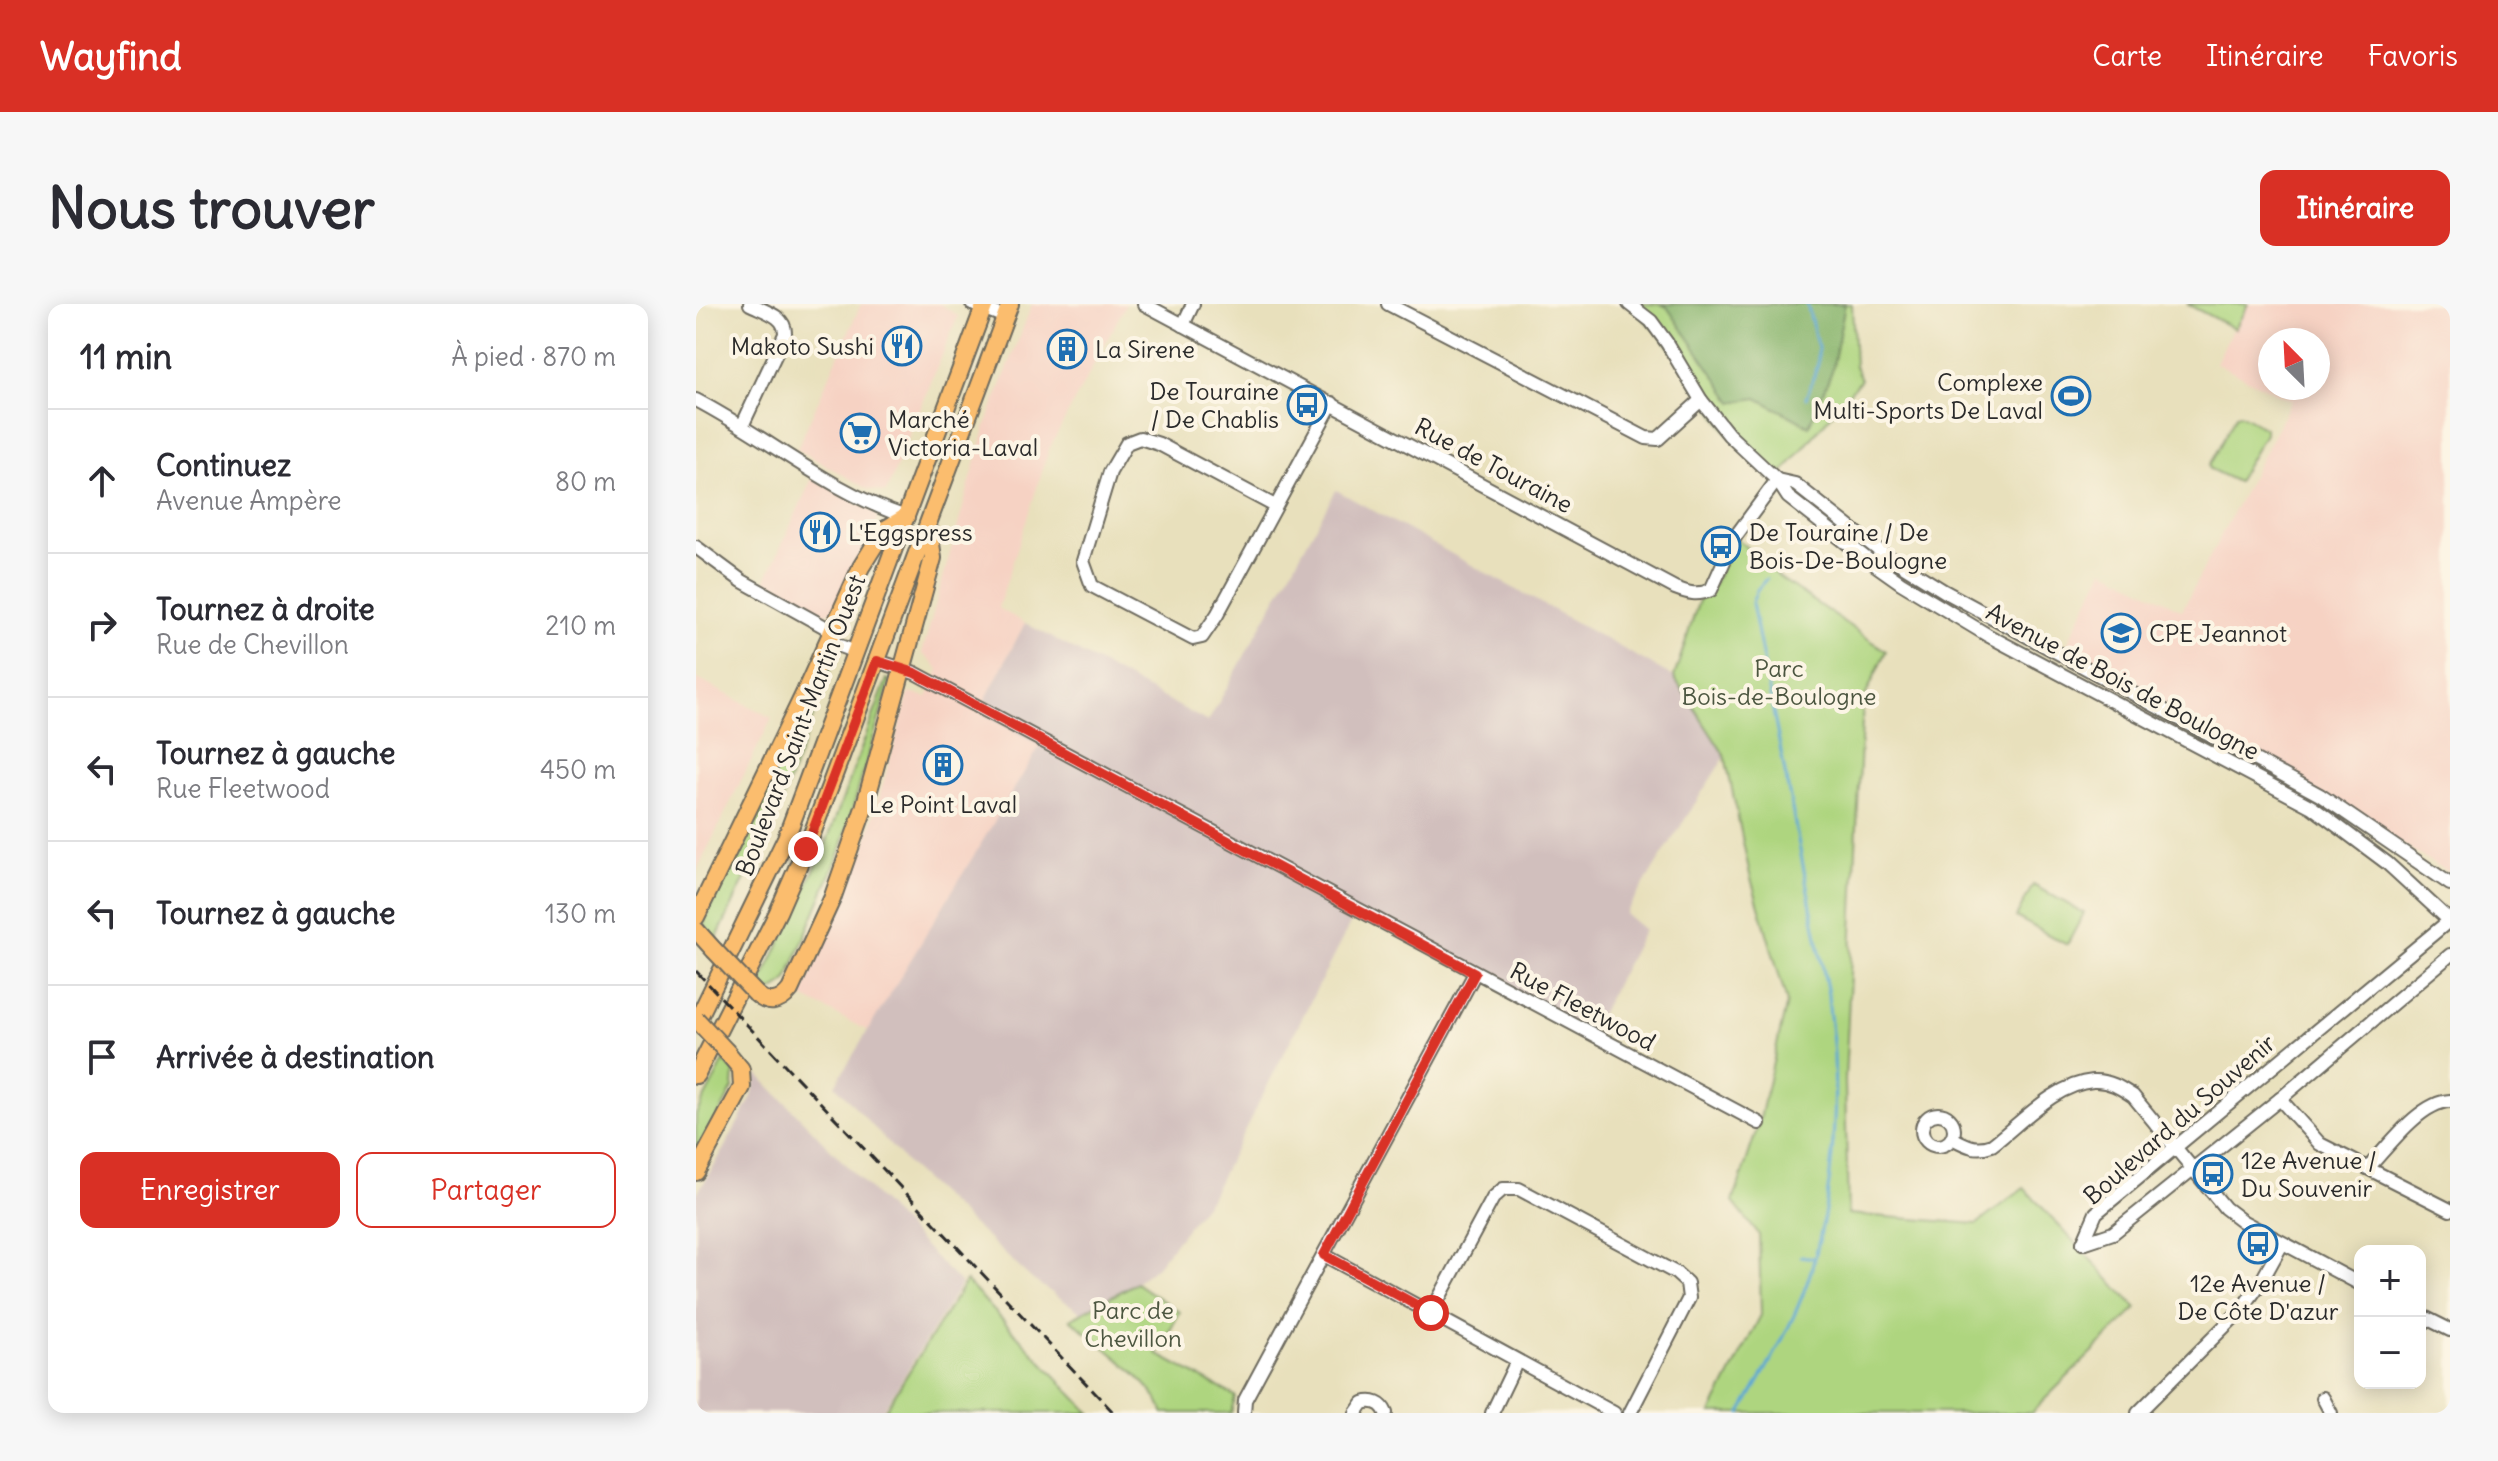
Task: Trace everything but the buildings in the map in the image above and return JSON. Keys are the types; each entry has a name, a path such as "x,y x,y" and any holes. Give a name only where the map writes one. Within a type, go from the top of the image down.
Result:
{"main road":[{"name":"Boulevard Saint-Martin Ouest","path":"696,1021 779,854 906,517 980,306"},
{"name":"Boulevard Saint-Martin Ouest","path":"696,1075 799,864 1007,311"},
{"path":"696,917 871,549 884,530 906,517"},
{"path":"696,930 764,1001 772,1002 787,995 822,923 855,836 933,558 928,524"},
{"path":"696,1021 741,1069 742,1087 696,1172"}],"street":[{"path":"743,424 786,328 781,320 750,304"},
{"name":"Rue de Touraine","path":"1144,304 1661,581 1689,593 1701,594 1711,590 1735,537 1777,480"},
{"path":"1183,325 1193,304"},
{"path":"1388,304 1646,438 1658,439 1701,400"},
{"name":"Avenue de Bois de Boulogne","path":"1629,304 1651,321 1701,400 1729,435 1777,480 1788,497 1901,583 1989,636 2312,807 2387,863 2450,920"},
{"path":"980,306 1007,311"},
{"path":"696,400 743,424 760,440 798,463 880,507 906,517"},
{"path":"1275,506 1159,444 1140,438 1127,443 1110,472 1083,561 1092,586 1193,639 1202,637 1217,615 1332,403"},
{"name":"Avenue de Bois de Boulogne","path":"1777,480 1795,484 1881,552 1944,591 2320,795 2450,884"},
{"path":"696,547 742,581 825,627 837,645 856,652"},
{"name":"Rue Fleetwood","path":"877,661 915,673 1759,1123"},
{"name":"Boulevard du Souvenir","path":"2450,920 2096,1213 2083,1243 2113,1233 2280,1099 2450,955"},
{"path":"1244,1413 1245,1400 1475,973"},
{"path":"1952,1138 1973,1148 1992,1145 2060,1092 2093,1081 2115,1084 2133,1096 2225,1208 2282,1244 2354,1281"},
{"path":"2280,1099 2320,1144 2450,1210"},
{"path":"2368,1168 2421,1113 2438,1102 2450,1101"},
{"path":"1431,1313 1493,1198 1503,1189 1519,1189 1676,1273 1687,1283 1689,1298 1630,1413"},
{"path":"2138,1413 2241,1310 2282,1244"},
{"path":"1324,1255 1614,1413"},
{"path":"2424,1317 2450,1330"},
{"path":"1492,1413 1517,1361"},
{"path":"2323,1398 2331,1413"},
{"path":"1356,1413 1363,1403 1373,1402 1382,1406 1386,1413"}],"shaded area":[{"path":"861,304 940,304 958,316 886,493 868,489 797,449"},
{"path":"1032,304 1126,304 1050,447 998,608 1025,623 979,712 1041,745 868,1031 801,996 864,850 909,693 927,697 939,669 922,653 986,425"},
{"path":"2244,304 2450,304 2450,873 2289,777 2061,656 2104,569 2182,610 2289,400 2330,400 2330,328 2258,328 2258,384 2216,363"},
{"path":"812,478 877,514 876,524 834,609 825,614 765,582"},
{"path":"1336,490 1674,677 1725,756 1625,914 1644,930 1590,1034 1356,912 1210,1198 1156,1267 1136,1283 1081,1312 1033,1280 910,1167 835,1085 1040,746 979,712 1025,623 1208,722"},
{"path":"696,678 772,718 696,872"},
{"path":"757,1073 961,1284 881,1413 696,1413 696,1194 752,1097"}],"green space":[{"path":"1629,304 1852,304 1855,366 1861,379 1777,480 1729,435 1667,343"},
{"path":"1661,304 1845,304 1832,371 1809,426 1757,398 1733,402 1667,307"},
{"path":"2187,304 2248,304 2235,329"},
{"path":"2240,414 2265,428 2265,434 2237,482 2209,466 2236,415"},
{"name":"Parc Bois-de-Boulogne","path":"1735,537 1780,578 1886,651 1863,701 1845,1080 1848,1214 1977,1224 2024,1188 2137,1308 2031,1413 1711,1413 1761,1315 1759,1235 1733,1202 1759,1123 1787,1002 1750,875 1725,756 1674,677 1701,594 1711,590"},
{"path":"826,660 833,663 782,800 715,942 703,927 707,915"},
{"path":"887,679 890,681 840,852 786,982 771,992 765,990 760,985 824,849"},
{"path":"2033,885 2084,913 2067,945 2016,917"},
{"path":"724,1061 734,1072 733,1088 696,1158 696,1114"},
{"path":"966,1281 1090,1413 883,1413"},
{"name":"Parc de Chevillon","path":"1136,1283 1180,1312 1157,1354 1235,1396 1231,1413 1163,1413 1150,1389 1070,1319"}],"waterway":[{"path":"1806,398 1818,364 1818,348 1807,304"},
{"path":"1741,1413 1790,1325 1812,1267 1830,1177 1834,1115 1834,1055 1828,994 1752,603 1766,579"},
{"path":"1801,1256 1814,1258"}],"railway":[{"path":"696,971 1114,1413"}],"place":[{"name":"Makoto Sushi","path":"902,346"},
{"name":"La Sirene","path":"1067,349"},
{"name":"Complexe Multi-Sports De Laval","path":"2071,396"},
{"name":"De Touraine / De Chablis","path":"1307,405"},
{"name":"Marché Victoria-Laval","path":"860,433"},
{"name":"L'Eggspress","path":"820,532"},
{"name":"De Touraine / De Bois-De-Boulogne","path":"1721,546"},
{"name":"CPE Jeannot","path":"2121,633"},
{"name":"Le Point Laval","path":"943,765"},
{"name":"12e Avenue / Du Souvenir","path":"2213,1174"},
{"name":"12e Avenue / De Côte D'azur","path":"2258,1244"}],"route":[{"path":"806,849 877,661 915,673 1475,973 1324,1255 1431,1313"}]}
